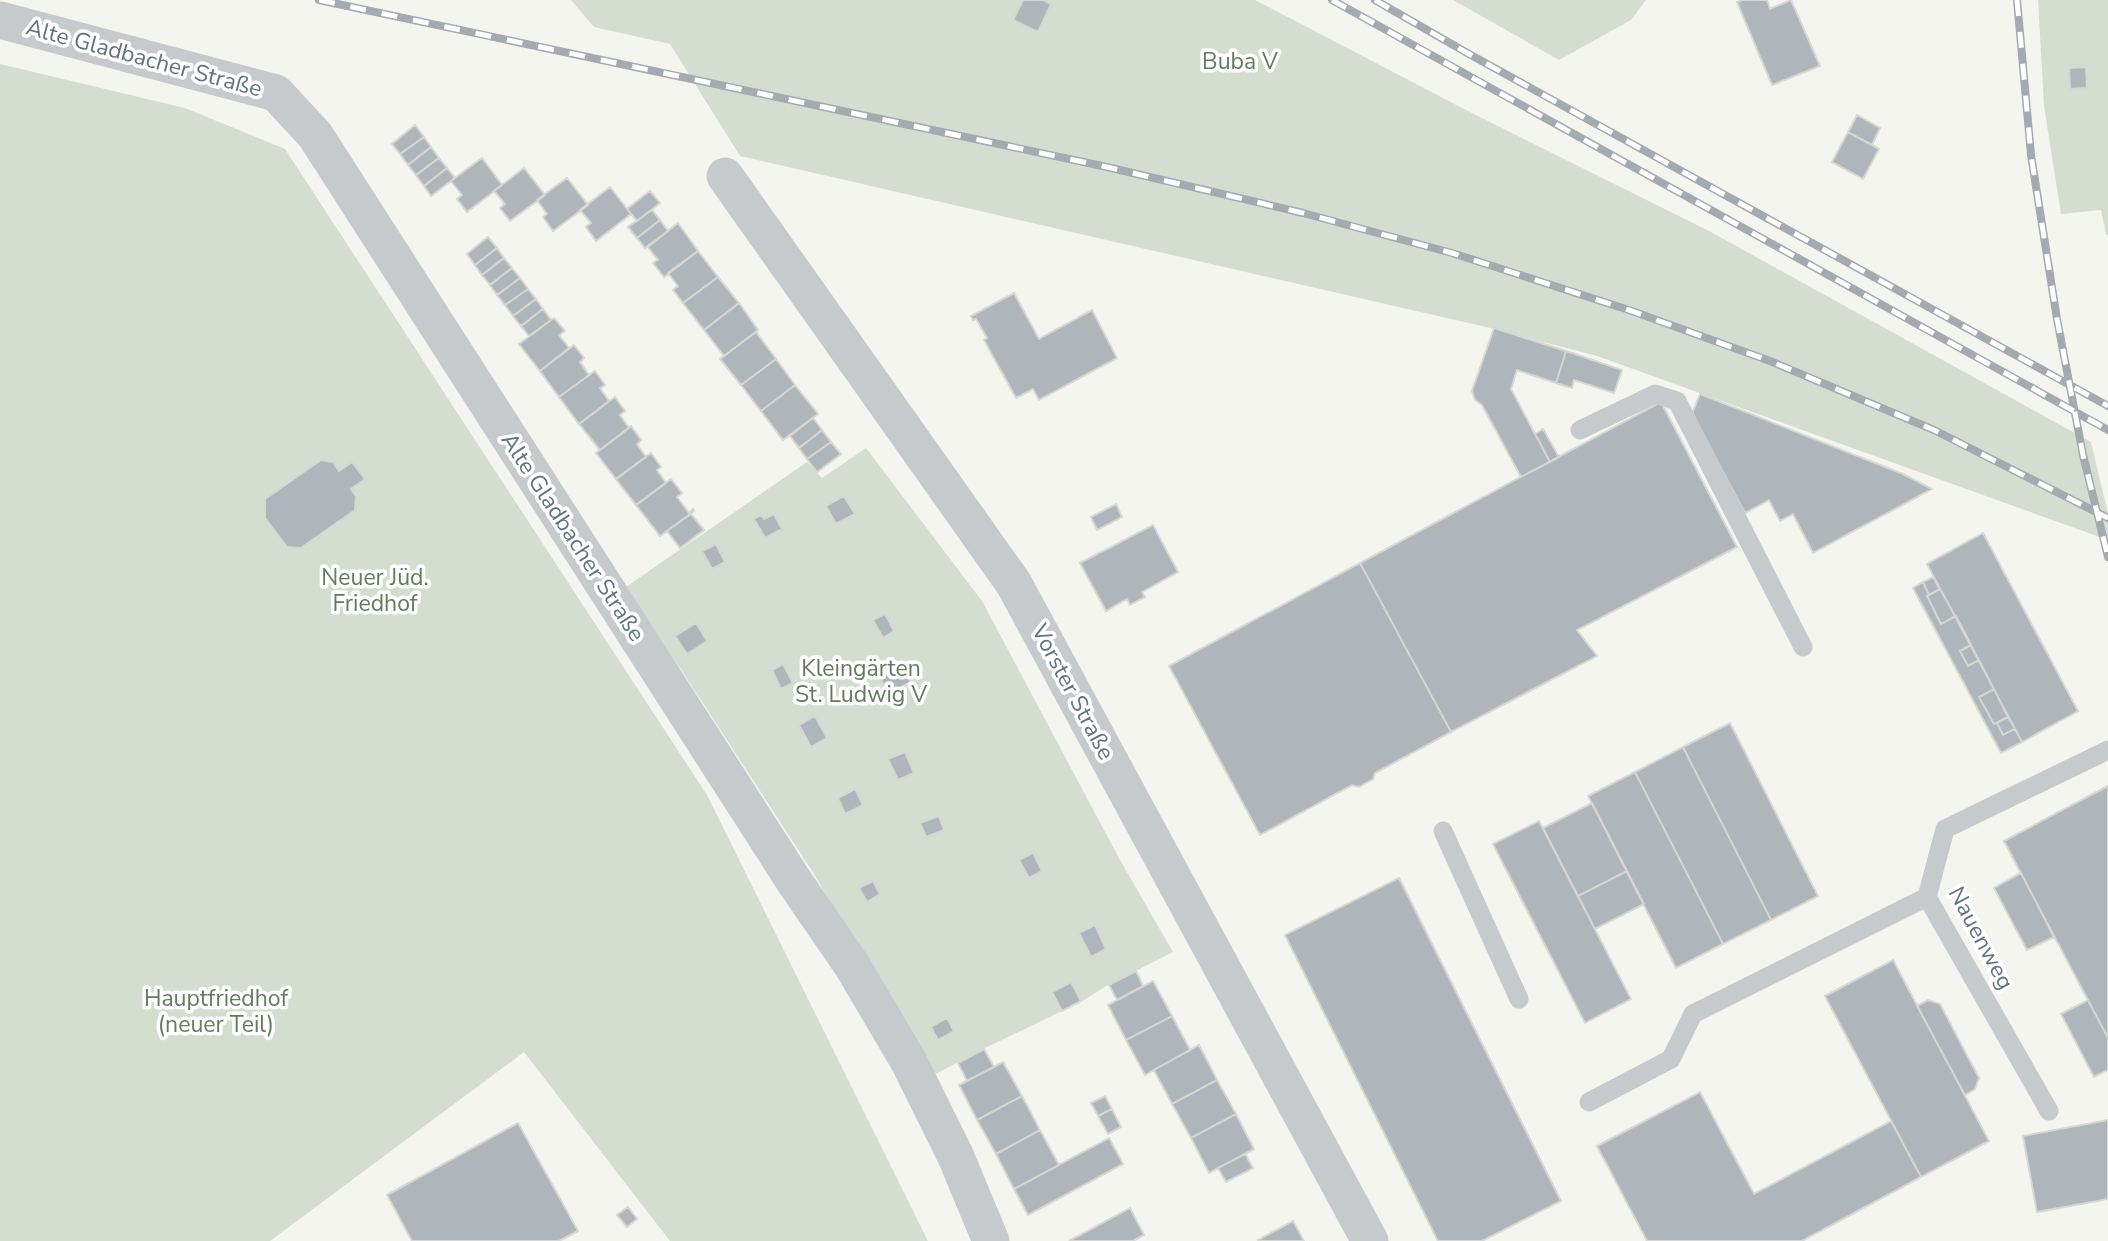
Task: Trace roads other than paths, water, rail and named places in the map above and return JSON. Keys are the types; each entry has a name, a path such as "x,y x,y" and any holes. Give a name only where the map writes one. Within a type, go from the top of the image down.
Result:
{"street":[{"name":"Alte Gladbacher Straße","path":"0,20 276,93 316,135 794,881 853,967 909,1062 956,1157 991,1241"},
{"name":"Vorster Straße","path":"725,176 1014,584 1370,1241"}],"lane":[{"path":"1580,430 1655,394 1677,401 1803,647"},
{"name":"Nauenweg","path":"2049,1111 1927,897 1945,829 2108,750"},
{"path":"1443,831 1519,999"},
{"path":"1589,1101 1671,1059 1693,1013 1927,897"}],"railway":[{"path":"319,0 1107,167 1303,213 1452,253 1632,311 1770,361 1934,430 2108,518"},
{"path":"1332,0 2108,430"},
{"path":"1375,0 2108,406"},
{"path":"2017,0 2031,155 2057,319 2083,455 2108,557"}],"park label":[{"name":"Buba V","path":"1240,61"},
{"name":"Neuer Jüd. Friedhof","path":"375,590"},
{"name":"Kleingärten St. Ludwig V","path":"861,681"},
{"name":"Hauptfriedhof (neuer Teil)","path":"216,1011"}]}
